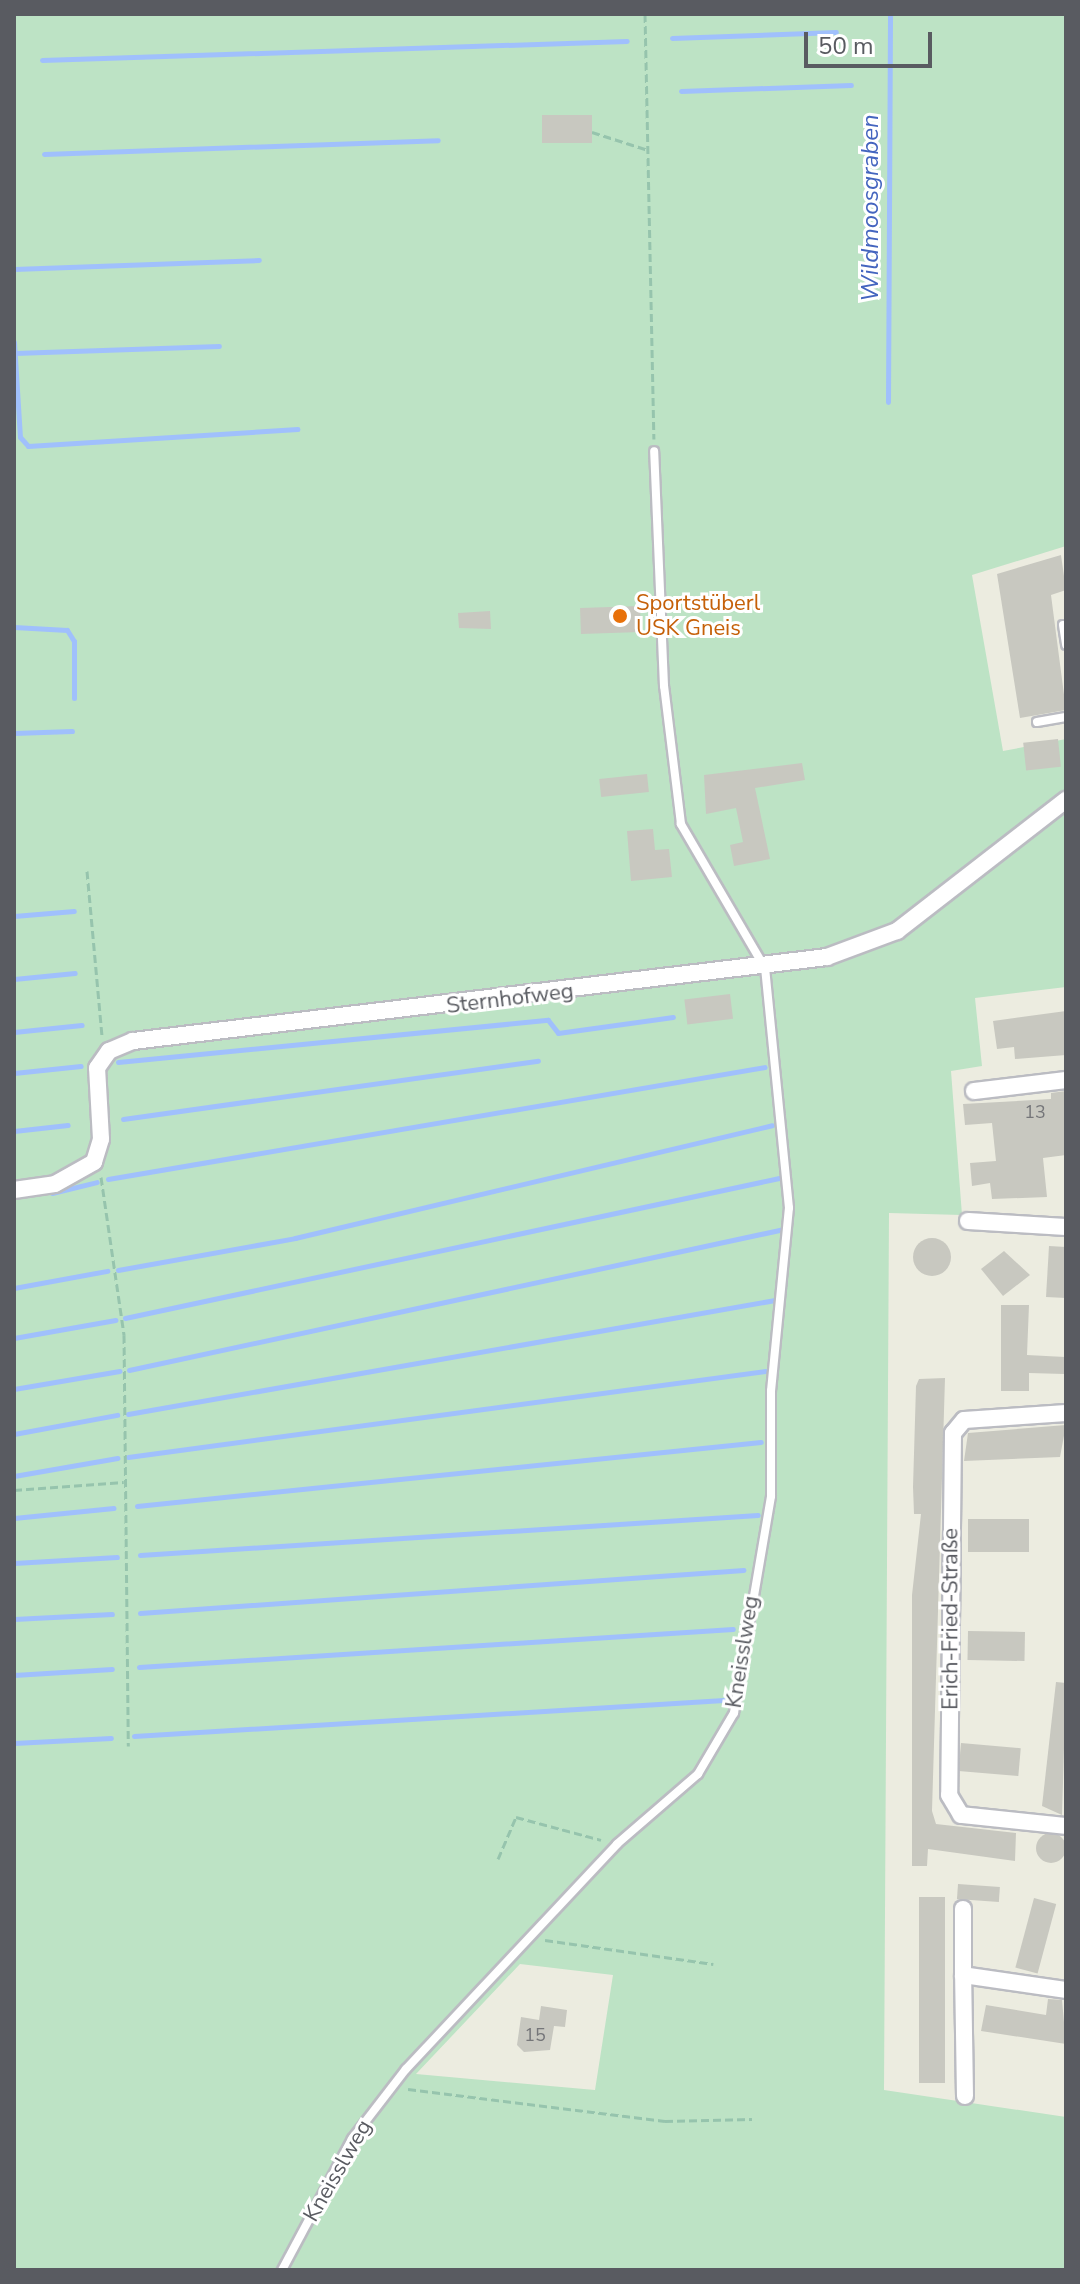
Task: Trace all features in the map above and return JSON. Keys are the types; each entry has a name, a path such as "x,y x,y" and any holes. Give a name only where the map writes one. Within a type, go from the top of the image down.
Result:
{"street":[{"name":"Sternhofweg","path":"109,1051 133,1041 765,968 827,957 897,931 1066,800"},
{"path":"14,1190 55,1184 94,1162 101,1139 97,1068 109,1051"},
{"path":"974,1091 1066,1080"},
{"path":"968,1221 1066,1227"},
{"name":"Erich-Fried-Straße","path":"1066,1413 964,1420 953,1433 949,1795 961,1815 1066,1826"},
{"path":"963,1909 965,2096"},
{"path":"963,1975 1066,1990"}],"lane":[{"path":"654,451 664,686 681,824 765,968"},
{"path":"1063,625 1066,645"},
{"path":"1037,722 1066,717"},
{"name":"Kneisslweg","path":"282,2270 352,2139 393,2087 617,1844 698,1774 727,1731 767,1531 771,1378 790,1234 765,968"}],"path":[{"path":"645,14 654,451"},
{"path":"592,132 648,150"},
{"path":"87,871 96,1022 109,1051"},
{"path":"94,1162 104,1184 124,1335 128,1746"},
{"path":"14,1490 124,1482"},
{"path":"498,1859 516,1817 617,1844"},
{"path":"529,1938 713,1964"},
{"path":"393,2087 665,2121 752,2119"}],"green space":[{"path":"14,14 1066,14 1066,546 972,575 1003,751 1066,739 1066,987 975,998 982,1066 951,1071 962,1215 889,1213 884,2090 1066,2117 1066,2270 14,2270","holes":["520,1964 613,1975 595,2090 416,2074"]}],"building":[{"path":"542,115 592,115 592,143 542,143"},
{"path":"1061,555 1066,590 1051,595 1066,710 1020,718 997,574"},
{"path":"640,606 641,632 581,634 580,608"},
{"path":"490,611 491,629 459,628 458,613"},
{"path":"1058,739 1061,767 1026,771 1023,743"},
{"path":"802,763 805,780 755,788 770,859 734,866 730,845 743,842 736,808 706,814 704,775"},
{"path":"647,774 649,792 601,797 599,779"},
{"path":"653,829 655,850 669,849 672,877 631,881 627,831"},
{"path":"730,994 733,1019 687,1024 684,1000"},
{"path":"1066,1011 1066,1055 1015,1059 1014,1047 997,1049 993,1021"},
{"path":"1066,1091 1066,1155 1043,1158 1047,1197 992,1199 990,1183 972,1186 970,1163 996,1161 992,1123 965,1125 963,1104 1051,1099 1051,1093"},
{"path":"932,1238 945,1244 951,1257 945,1270 932,1276 919,1270 913,1257 919,1244"},
{"path":"1049,1246 1066,1247 1066,1298 1046,1297"},
{"path":"1004,1251 1030,1275 1003,1296 981,1269"},
{"path":"1001,1305 1029,1305 1027,1355 1065,1357 1064,1374 1029,1373 1029,1391 1001,1391"},
{"path":"945,1378 932,1811 936,1824 1016,1833 1015,1861 928,1849 927,1866 912,1866 912,1595 921,1514 914,1514 916,1386 919,1379"},
{"path":"1066,1425 1060,1457 964,1461 968,1433"},
{"path":"968,1519 1029,1519 1029,1552 968,1552"},
{"path":"968,1631 1025,1632 1024,1661 967,1660"},
{"path":"1056,1682 1066,1683 1062,1815 1042,1806"},
{"path":"961,1743 1021,1748 1018,1776 959,1771"},
{"path":"1051,1833 1062,1837 1066,1848 1062,1859 1051,1863 1040,1859 1036,1848 1040,1837"},
{"path":"958,1884 1000,1887 999,1902 957,1899"},
{"path":"919,1897 945,1897 945,2083 919,2083"},
{"path":"1034,1898 1056,1904 1038,1973 1015,1968"},
{"path":"1048,1999 1062,2000 1066,2044 981,2031 986,2005 1046,2015"},
{"path":"541,2006 567,2010 565,2027 554,2026 550,2050 524,2052 517,2045 521,2017 539,2020"}],"waterway":[{"name":"Wildmoosgraben","path":"888,402 890,14"},
{"path":"672,38 836,32"},
{"path":"42,60 627,41"},
{"path":"681,91 851,85"},
{"path":"44,154 438,140"},
{"path":"14,269 259,260"},
{"path":"14,342 20,437 28,446 297,429"},
{"path":"15,353 219,346"},
{"path":"14,627 67,630 74,641 74,698"},
{"path":"14,733 72,731"},
{"path":"14,916 74,911"},
{"path":"14,979 75,973"},
{"path":"118,1062 548,1020 558,1033 673,1017"},
{"path":"14,1032 82,1025"},
{"path":"123,1119 538,1061"},
{"path":"14,1073 81,1066"},
{"path":"108,1179 765,1067"},
{"path":"14,1131 68,1125"},
{"path":"118,1270 295,1238 772,1125"},
{"path":"125,1318 779,1178"},
{"path":"52,1193 97,1182"},
{"path":"129,1370 784,1229"},
{"path":"14,1288 107,1271"},
{"path":"128,1414 775,1300"},
{"path":"14,1338 115,1320"},
{"path":"14,1389 119,1371"},
{"path":"128,1457 765,1371"},
{"path":"14,1434 117,1415"},
{"path":"137,1506 761,1442"},
{"path":"14,1476 117,1458"},
{"path":"14,1518 114,1508"},
{"path":"140,1555 758,1515"},
{"path":"14,1563 117,1557"},
{"path":"140,1613 743,1570"},
{"path":"14,1619 112,1614"},
{"path":"139,1667 733,1629"},
{"path":"14,1675 112,1669"},
{"path":"134,1736 724,1700"},
{"path":"14,1743 111,1738"}],"place":[{"name":"Sportstüberl USK Gneis","path":"620,616"}]}
